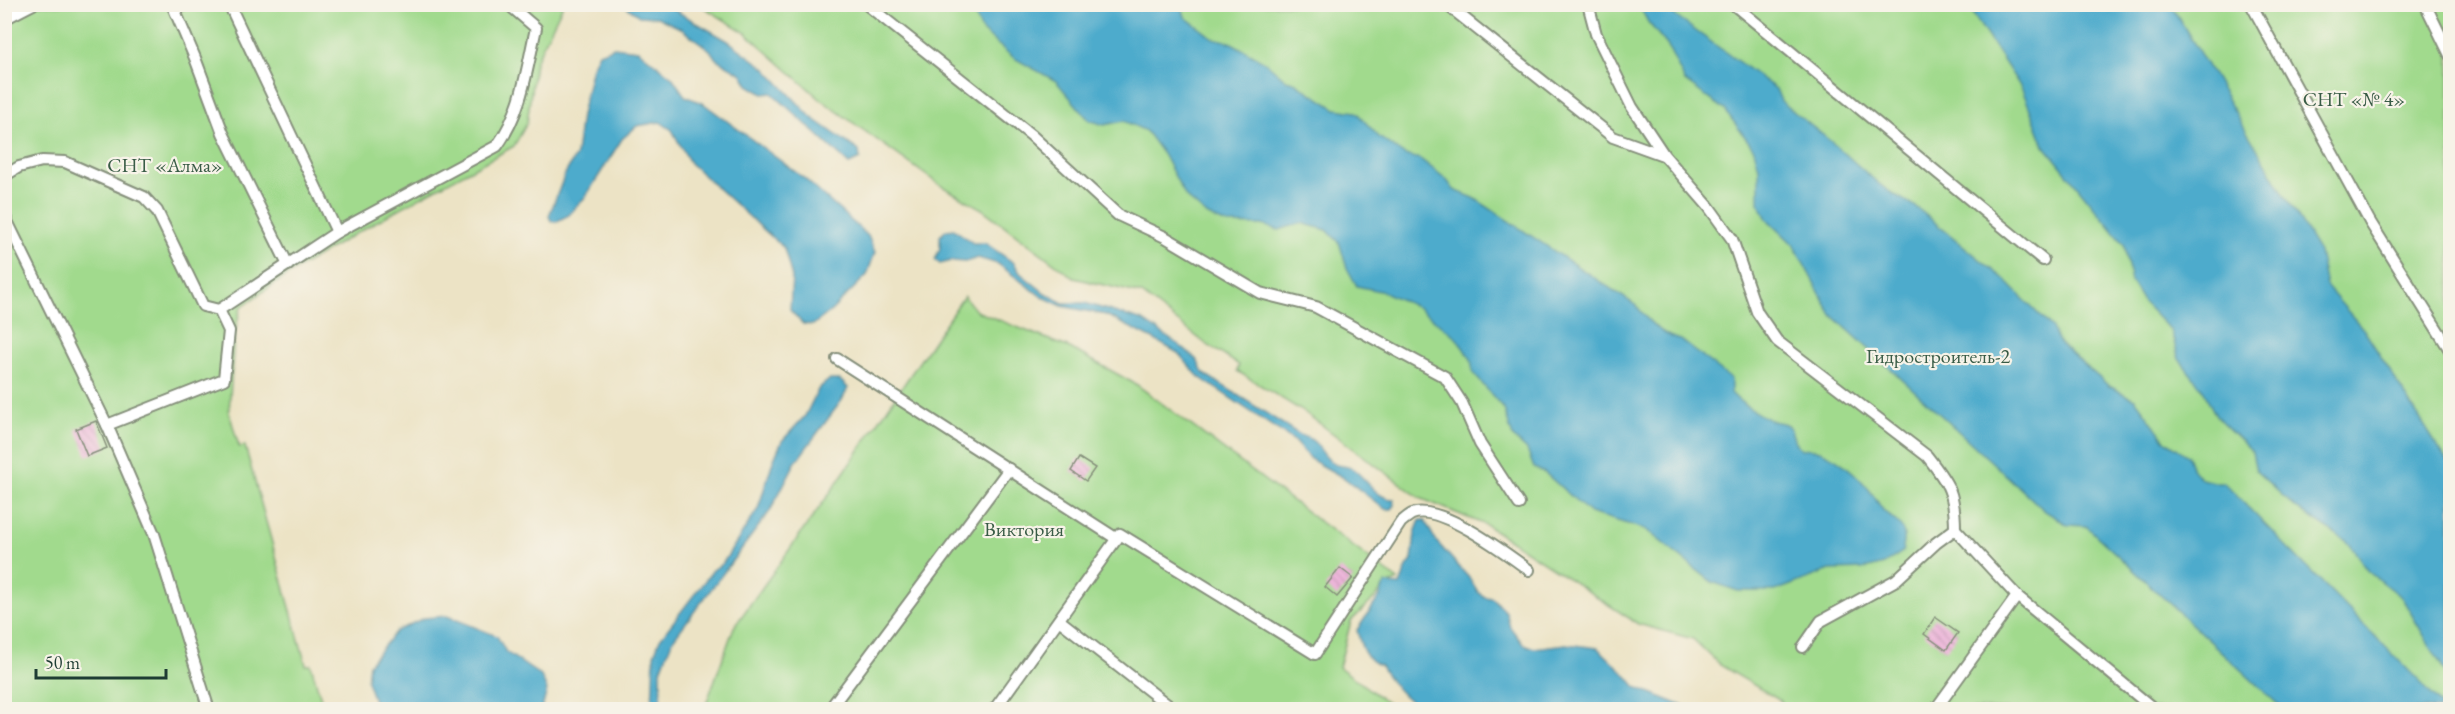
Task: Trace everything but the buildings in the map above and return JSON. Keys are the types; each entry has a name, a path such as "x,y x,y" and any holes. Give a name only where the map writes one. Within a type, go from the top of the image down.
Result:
{"lane":[{"path":"4,19 33,4"},
{"path":"191,4 173,6 224,133 288,265"},
{"path":"229,4 337,232"},
{"path":"4,176 19,167 42,161 65,162 144,197 157,211 204,306 219,310 337,232 497,146 510,128 517,107 536,28 508,4"},
{"path":"866,4 1031,135 1118,215 1165,237 1260,293 1316,307 1445,377 1462,403 1480,444 1519,504"},
{"path":"1446,4 1613,137 1664,155"},
{"path":"1588,4 1596,34 1632,107 1664,155 1709,207 1732,239 1757,312 1777,341 1927,456 1945,479 1955,503 1955,529 2017,597 2156,710"},
{"path":"1733,4 2043,260"},
{"path":"2251,4 2370,222 2451,350"},
{"path":"2425,4 2451,55"},
{"path":"4,215 107,425 154,534 209,710"},
{"path":"107,425 224,379 229,331 219,310"},
{"path":"837,359 1117,539"},
{"path":"829,710 1009,469"},
{"path":"994,710 1120,534 1315,654 1401,522 1414,513 1433,513 1486,538 1529,570"},
{"path":"1803,647 1821,621 1896,580 1936,543 1955,529"},
{"path":"1935,710 2017,597"},
{"path":"1059,620 1174,710"}],"green space":[{"name":"СНТ «Алма»","path":"4,5 563,5 535,62 527,123 514,146 341,242 241,307 234,336 229,412 239,447 245,446 306,665 311,665 324,709 5,709"},
{"name":"Гидростроитель-2","path":"700,5 2450,5 2450,709 1785,709 1781,701 1720,665 1693,639 1638,624 1488,526 1420,498 1304,412 1237,371 1239,365 1206,344 1142,294 1074,278 982,209 940,185 820,99 746,33"},
{"name":"Виктория","path":"964,296 976,311 1070,348 1137,385 1398,580 1383,587 1351,621 1339,667 1396,709 704,710 734,627 832,490"}],"water":[{"path":"624,5 666,5 728,41 765,68 811,117 859,151 860,159 849,164 772,93 763,94 748,85 742,74 716,59 710,50 680,28 657,17 639,16"},
{"path":"962,5 1177,5 1183,10 1185,17 1213,38 1230,42 1265,62 1286,80 1294,82 1336,109 1356,112 1379,137 1405,155 1420,159 1446,179 1454,190 1474,198 1637,306 1656,327 1681,340 1731,379 1731,393 1739,401 1772,421 1788,426 1798,447 1828,455 1854,473 1883,510 1900,526 1904,538 1902,552 1884,564 1865,569 1830,570 1775,591 1738,591 1712,582 1645,529 1590,513 1545,473 1534,468 1527,450 1513,437 1504,409 1473,373 1471,359 1455,336 1417,307 1384,292 1357,286 1347,268 1339,242 1327,230 1301,223 1279,230 1262,225 1227,224 1208,216 1186,197 1163,154 1146,131 1124,121 1104,125 1089,120 1056,81 1014,58 982,31 977,19"},
{"path":"1641,5 1660,5 1776,89 1781,101 1873,179 1912,204 2003,278 2052,328 2060,344 2109,386 2135,399 2165,440 2188,456 2192,468 2202,479 2223,482 2444,709 2283,709 2086,526 2068,525 2045,511 1831,314 1793,244 1767,219 1759,203 1759,168 1754,149 1725,110 1685,81 1667,45 1648,22"},
{"path":"1967,5 2171,5 2319,252 2326,286 2364,330 2450,466 2450,680 2402,598 2370,573 2348,542 2296,508 2256,471 2252,452 2216,416 2203,390 2179,359 2171,331 2144,303 2131,282 2124,244 2044,145 2022,89"},
{"path":"614,47 638,50 672,77 685,96 704,104 805,179 868,236 875,252 867,275 831,311 813,325 803,324 790,310 792,277 784,248 690,163 672,130 660,122 637,126 622,139 586,196 569,215 556,222 551,221 549,216 565,174 576,155 581,115 592,67 599,53"},
{"path":"954,229 973,243 985,243 1014,263 1020,273 1045,293 1063,303 1085,303 1143,321 1197,360 1203,373 1300,435 1312,440 1331,462 1353,469 1382,496 1394,499 1395,505 1392,509 1385,509 1344,478 1310,459 1293,440 1199,377 1178,353 1155,340 1106,315 1062,306 1041,296 998,264 978,258 965,262 951,261 940,264 935,260 940,248 940,236 946,230"},
{"path":"829,380 840,380 848,388 842,400 795,463 770,511 672,641 661,670 661,709 652,709 654,655 660,639 713,570 723,563 758,509 782,441 805,416 819,388"},
{"path":"1420,520 1425,521 1436,541 1470,579 1478,592 1485,597 1492,598 1506,612 1510,627 1523,644 1534,648 1566,644 1598,648 1636,687 1690,709 1424,710 1411,702 1381,666 1367,656 1357,630 1380,596 1383,587 1386,584 1400,585 1412,560 1415,533"},
{"path":"447,616 497,636 506,652 541,676 547,690 542,709 377,709 367,681 369,664 396,631 424,618"}],"park label":[{"name":"СНТ «№ 4»","path":"2354,99"}]}
